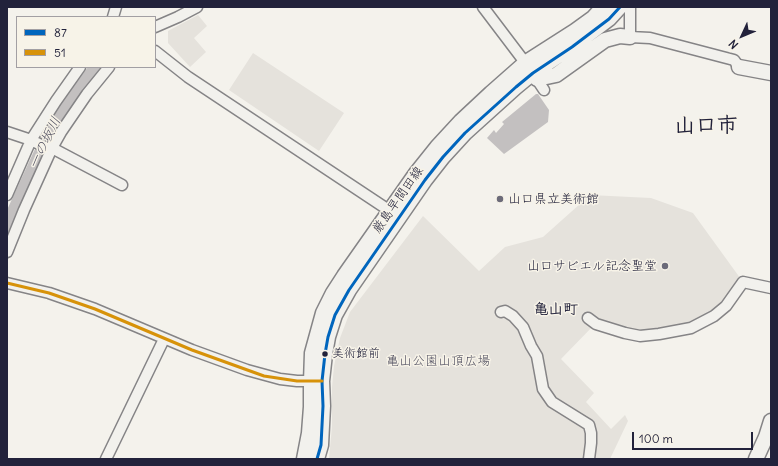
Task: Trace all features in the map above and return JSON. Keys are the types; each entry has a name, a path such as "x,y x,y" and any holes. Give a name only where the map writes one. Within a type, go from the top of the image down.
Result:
{"main road":[{"name":"厳島早間田線","path":"317,459 321,445 323,406 316,381 312,353 323,313 333,293 417,172 461,121 491,92 535,76 575,31 593,18 603,7"},
{"name":"厳島早間田線","path":"304,459 316,381 335,315 349,290 425,180 464,133 486,113 609,20 620,7"},
{"path":"535,76 556,75 605,40 620,36 630,37"},
{"path":"740,66 771,73"},
{"path":"756,459 766,437 771,421"}],"street":[{"path":"156,27 197,7"},
{"path":"483,7 535,76"},
{"path":"630,7 630,37 650,38 734,60 740,66"},
{"path":"156,52 188,77 390,211"},
{"path":"7,195 33,141 56,101 79,68"},
{"path":"7,252 51,149 87,94 108,68"},
{"path":"7,132 51,149 122,185"},
{"path":"588,318 596,324 625,333 640,336 659,334 691,328 714,316 726,306 743,282 771,288"},
{"path":"7,283 49,293 82,304 164,339 264,376 297,381 316,381"},
{"path":"501,312 505,311 513,316 523,327 537,356 542,389 552,402 589,425 591,443 589,459"},
{"path":"106,459 164,339"}],"shaded area":[{"path":"198,15 207,26 194,38 206,52 190,67 168,43 168,31"},
{"path":"253,53 344,113 319,151 229,90"},
{"name":"亀山公園山頂広場","path":"590,195 651,198 693,213 743,282 714,316 659,334 595,324 561,359 594,393 586,402 611,429 625,415 628,421 610,459 329,459 332,426 332,387 334,366 340,338 350,312 423,216 479,271 505,247 543,237"}],"water":[{"name":"一の坂川","path":"87,68 101,68 72,106 48,146 7,236 7,210 34,151 59,106"},
{"path":"536,94 538,94 549,110 548,122 504,154 487,138 494,130 496,133 504,124 502,122"}],"transit line":[{"name":"87","path":"317,459 321,445 323,406 322,381 328,337 335,315 349,290 425,180 465,133 533,73 572,47 609,19 620,7"},
{"name":"51","path":"7,283 49,293 95,309 192,350 264,376 297,381 322,381"}],"place":[{"name":"山口県立美術館","path":"500,199"},
{"name":"山口サビエル記念聖堂","path":"665,266"},
{"name":"美術館前","path":"325,354"}],"district":[{"name":"山口市","path":"706,126"},
{"name":"亀山町","path":"556,310"}]}
